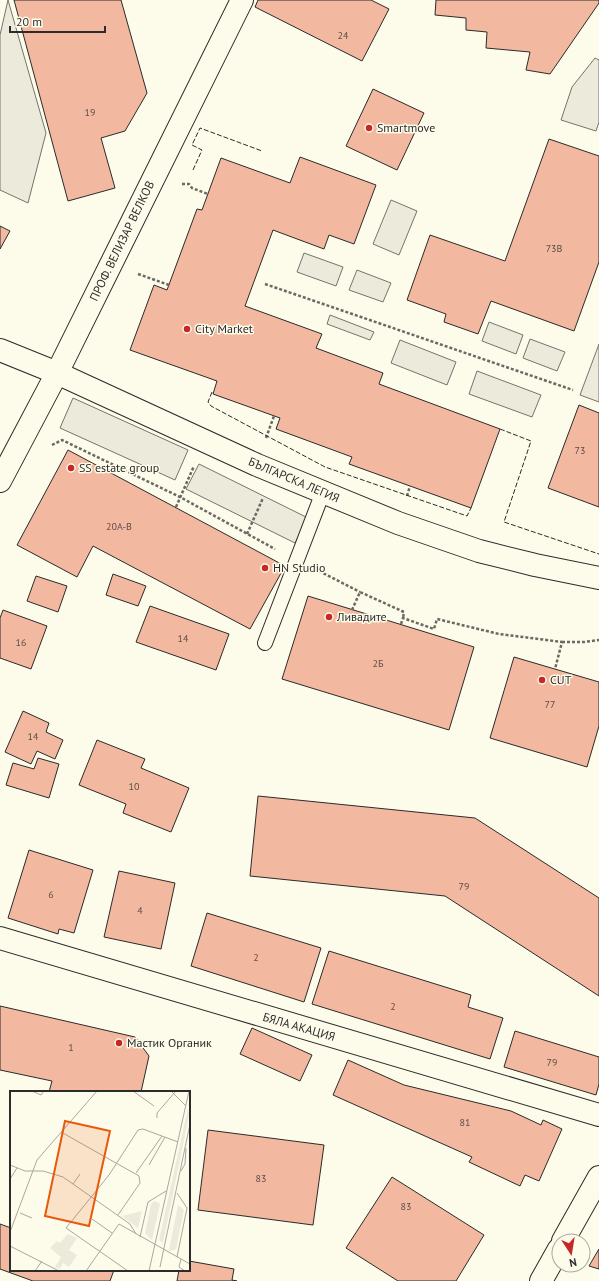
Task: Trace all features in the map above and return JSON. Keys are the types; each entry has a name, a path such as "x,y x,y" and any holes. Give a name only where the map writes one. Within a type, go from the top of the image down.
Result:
{"street":[{"name":"ПРОФ. ВЕЛИЗАР ВЕЛКОВ","path":"0,481 57,373 242,0"},
{"name":"БЪЛГАРСКА ЛЕГИЯ","path":"0,350 57,373 275,472 398,523 479,551 535,565 599,578"},
{"name":"БЯЛА АКАЦИЯ","path":"0,938 599,1115"},
{"path":"568,1233 599,1177"},
{"path":"541,1281 551,1263"}],"lane":[{"path":"265,643 323,492"}],"path":[{"path":"185,185 189,184 192,188 208,194"},
{"path":"111,264 169,285"},
{"path":"265,284 573,390"},
{"path":"267,436 274,416"},
{"path":"51,445 62,440 180,497 297,560 360,592 404,612 401,624"},
{"path":"176,507 205,441"},
{"path":"247,534 275,472"},
{"path":"407,496 410,486"},
{"path":"352,610 360,592"},
{"path":"403,618 434,629 436,618 499,634 562,642 599,640"},
{"path":"555,669 562,642"}],"shaded area":[{"path":"8,0 46,133 28,203 0,190 0,35"},
{"path":"595,58 599,60 599,122 596,131 561,120 572,87"},
{"path":"391,200 417,211 399,255 373,244"},
{"path":"304,253 343,267 336,286 297,272"},
{"path":"357,270 391,283 383,302 349,290"},
{"path":"330,315 374,332 370,340 327,324"},
{"path":"489,322 523,335 516,354 482,341"},
{"path":"530,339 565,352 557,371 523,358"},
{"path":"400,340 456,362 447,385 391,363"},
{"path":"599,344 599,402 580,395"},
{"path":"477,371 541,395 532,417 469,394"},
{"path":"73,398 188,450 175,480 60,428"},
{"path":"199,464 308,518 295,543 186,489"}],"building":[{"path":"14,0 121,0 147,93 125,131 101,138 115,188 68,201"},
{"path":"258,0 371,0 389,9 362,61 255,7"},
{"path":"436,0 599,0 599,3 550,74 526,70 530,52 486,48 487,32 466,30 466,18 435,15"},
{"path":"373,89 424,113 397,170 346,146"},
{"path":"549,139 599,156 599,262 574,331 491,301 478,334 444,322 446,314 407,300 430,235 505,261"},
{"path":"300,157 376,185 354,244 329,235 324,249 273,230 245,306 322,334 316,348 383,373 379,384 500,429 471,508 349,464 352,457 276,429 280,418 213,394 217,381 130,350 154,285 167,290 197,209 202,210 221,158 290,183"},
{"path":"0,226 10,231 0,249"},
{"path":"579,405 599,413 599,507 548,488"},
{"path":"68,450 285,566 250,629 93,546 77,577 17,545"},
{"path":"113,574 146,586 138,606 106,595"},
{"path":"36,576 67,586 58,612 27,601"},
{"path":"308,596 474,647 449,730 282,679"},
{"path":"150,606 229,634 216,670 136,642"},
{"path":"3,610 47,626 31,669 0,658 0,618"},
{"path":"514,657 599,682 599,726 587,767 490,738"},
{"path":"23,711 49,723 46,732 63,740 55,759 37,751 31,764 5,752"},
{"path":"97,740 145,759 141,768 189,788 171,832 123,813 126,804 79,785"},
{"path":"38,758 59,764 49,798 6,785 13,763 34,769"},
{"path":"258,796 475,818 599,898 599,996 445,896 250,876"},
{"path":"29,850 93,870 74,933 59,929 58,934 8,918"},
{"path":"119,871 175,883 161,949 104,937"},
{"path":"207,913 321,948 304,1002 191,966"},
{"path":"329,951 471,995 468,1007 503,1018 490,1059 312,1004"},
{"path":"0,1006 135,1037 149,1056 141,1091 49,1091 52,1081 0,1070"},
{"path":"252,1028 312,1055 300,1081 240,1054"},
{"path":"515,1031 599,1057 599,1084 596,1095 504,1067"},
{"path":"348,1060 404,1085 511,1111 541,1125 543,1120 562,1129 539,1181 525,1175 520,1186 469,1162 472,1157 333,1095"},
{"path":"208,1130 324,1145 313,1225 198,1210"},
{"path":"392,1177 484,1235 456,1281 398,1281 346,1248"},
{"path":"0,1224 10,1228 10,1271 114,1271 110,1281 33,1281 0,1269"},
{"path":"599,1249 599,1269 591,1267 591,1263"},
{"path":"190,1261 234,1269 232,1280 237,1281 177,1281 179,1271 190,1271"}],"fence":[{"path":"193,170 202,150 192,145 200,128 262,151"},
{"path":"212,392 208,402 211,406 325,467 467,516 471,508"},
{"path":"500,429 531,441 504,522 599,554"}],"place":[{"name":"Smartmove","path":"369,128"},
{"name":"City Market","path":"187,329"},
{"name":"SS estate group","path":"71,468"},
{"name":"HN Studio","path":"265,568"},
{"name":"Ливадите","path":"329,617"},
{"name":"CUT","path":"542,680"},
{"name":"Мастик Органик","path":"119,1043"}]}
